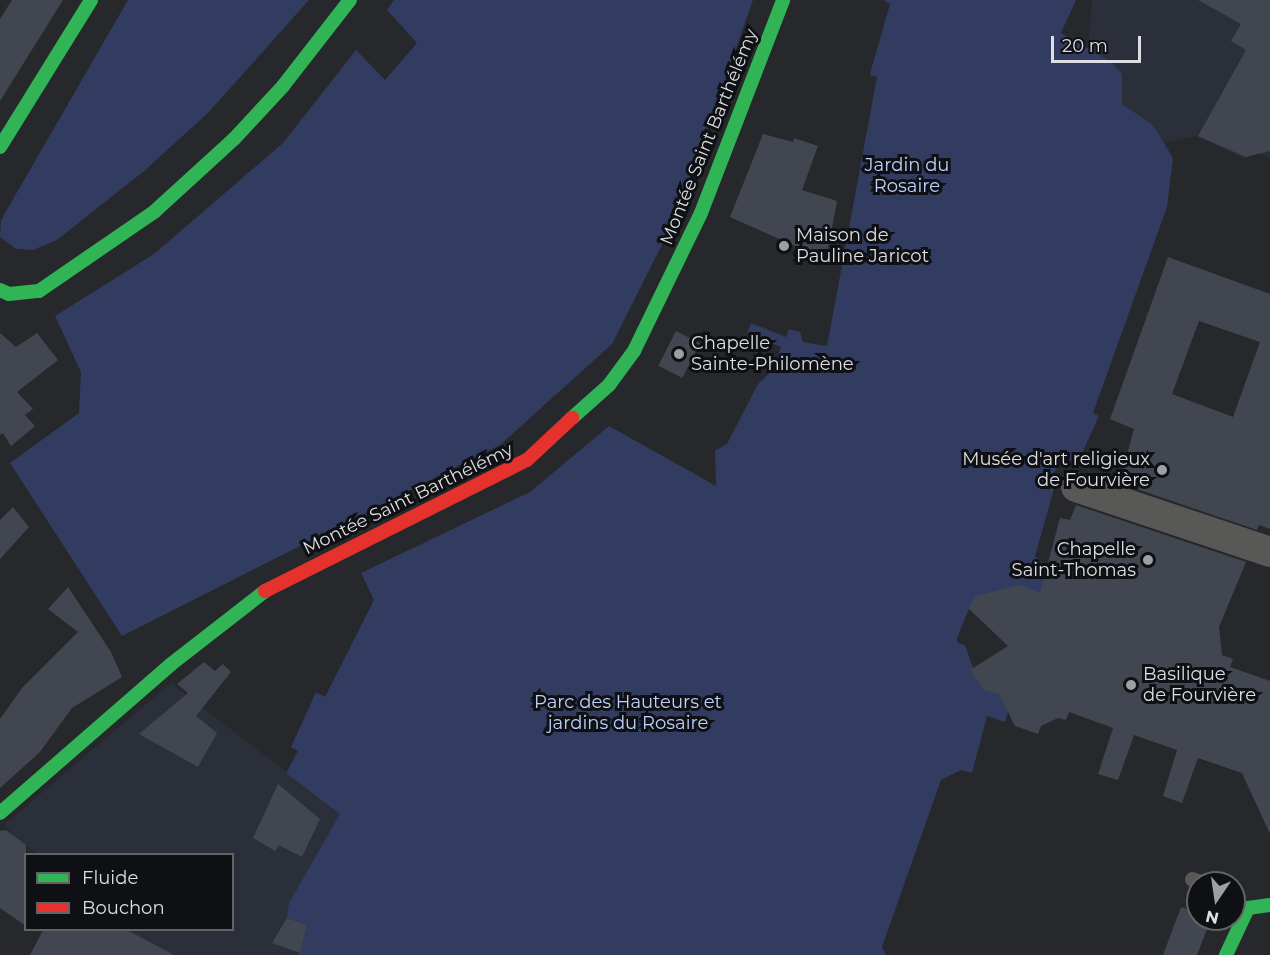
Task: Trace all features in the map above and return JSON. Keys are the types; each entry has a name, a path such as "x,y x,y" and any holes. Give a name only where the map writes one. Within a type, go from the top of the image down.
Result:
{"street":[{"path":"0,147 91,0"},
{"path":"0,290 9,294 39,291 154,212 248,124 350,0"},
{"name":"Montée Saint Barthélémy","path":"0,813 170,665 263,592 527,460 609,385 634,351 701,213 783,0"},
{"path":"1076,487 1270,552"},
{"path":"1226,955 1248,908 1270,905"}],"shaded area":[{"path":"1092,0 1270,0 1270,159 1256,151 1245,159 1196,136 1124,152 1082,133"},
{"path":"171,683 341,814 289,903 307,925 300,955 93,955 108,931 234,931 234,853 37,853 13,836 5,824"}],"green space":[{"path":"128,0 309,0 208,113 144,171 57,240 33,250 16,249 0,237 1,220"},
{"path":"394,0 753,0 678,213 612,344 500,445 122,636 10,463 79,413 81,372 55,316 154,254 283,143 356,50 385,80 417,43 387,10"},
{"name":"Parc des Hauteurs et jardins du Rosaire","path":"883,0 1076,0 1061,33 1110,61 1122,74 1122,104 1153,125 1173,158 1167,207 1093,413 1099,416 1077,464 1063,456 1049,482 1055,486 1035,556 1040,562 1059,567 1046,603 971,604 957,638 958,643 965,645 973,668 970,671 1001,695 1008,712 1005,722 987,716 972,773 961,770 941,780 882,947 886,955 299,955 307,925 287,918 289,903 340,814 286,773 298,751 291,747 316,692 325,697 374,600 361,573 530,492 609,426 716,486 715,451 727,444 758,384 774,369 781,347 747,333 751,323 786,337 789,329 800,332 803,342 827,346 877,77 870,75 890,4"}],"building":[{"path":"12,0 63,0 0,101 0,19"},
{"path":"1198,0 1270,0 1270,151 1246,157 1198,136 1246,50 1231,41 1241,24"},
{"path":"763,134 793,142 794,138 818,146 802,190 837,201 826,260 730,217"},
{"path":"1168,257 1270,294 1270,529 1259,525 1257,530 1119,483 1134,429 1110,419","holes":["1199,321 1260,342 1233,417 1172,394"]},
{"name":"Chapelle Sainte-Philomène","path":"676,331 700,343 682,378 658,366"},
{"path":"0,333 16,347 37,333 58,360 17,392 33,409 25,415 35,426 11,446 3,433 0,435"},
{"path":"1076,505 1246,562 1219,627 1222,655 1233,659 1230,667 1270,681 1270,834 1242,773 1198,758 1182,803 1163,796 1177,750 1134,735 1118,780 1098,774 1113,728 1069,712 1066,720 1058,718 1041,726 1038,734 1015,726 999,694 984,690 970,670 1008,646 968,608 976,596 1019,585 1040,593 1060,518 1070,520"},
{"path":"13,507 29,527 0,559 0,520"},
{"path":"68,587 111,652 122,677 72,708 40,752 0,788 0,719 22,688 78,632 48,609"},
{"path":"204,662 215,671 223,664 231,672 196,716 217,733 198,767 139,734 188,693 177,684"},
{"path":"278,784 320,819 302,857 279,845 275,851 253,838"},
{"path":"6,830 26,845 24,925 0,908 0,831"},
{"path":"1181,907 1186,909 1186,931 1206,931 1197,955 1163,955"},
{"path":"287,918 307,925 300,953 272,943"},
{"path":"42,931 129,931 174,955 30,955"}],"traffic: fast":[{"path":"0,147 91,0"},
{"path":"0,290 9,294 39,291 154,212 234,139 283,86 350,0"},
{"path":"572,418 609,385 634,351 701,213 783,0"},
{"path":"0,813 170,665 265,591"},
{"path":"1226,955 1248,908 1270,905"}],"traffic: jam":[{"path":"265,591 527,460 572,418"}],"place":[{"name":"Maison de Pauline Jaricot","path":"784,246"},
{"name":"Chapelle Sainte-Philomène","path":"679,354"},
{"name":"Musée d'art religieux de Fourvière","path":"1162,470"},
{"name":"Chapelle Saint-Thomas","path":"1148,560"},
{"name":"Basilique de Fourvière","path":"1131,685"}],"park label":[{"name":"Jardin du Rosaire","path":"907,176"}]}
